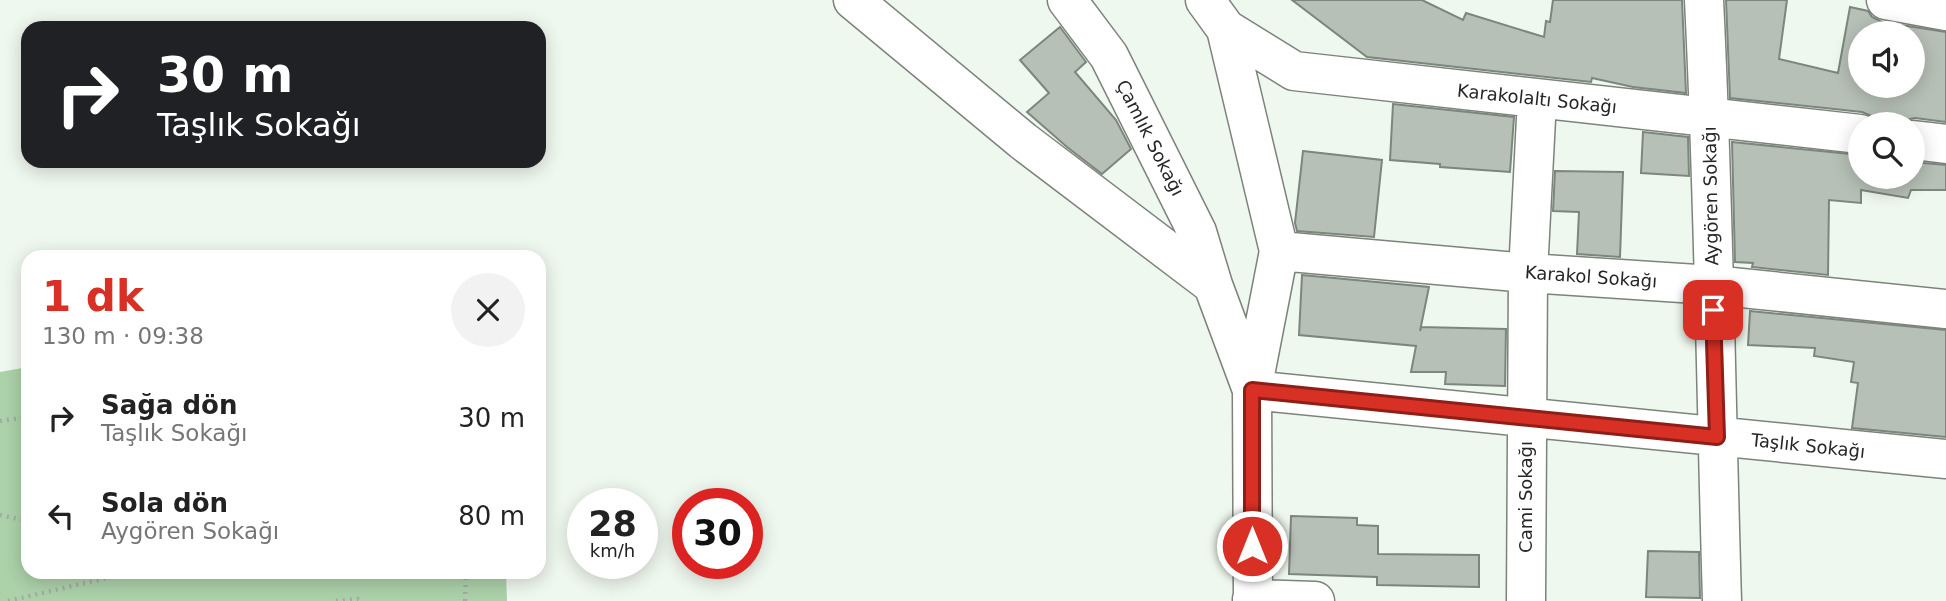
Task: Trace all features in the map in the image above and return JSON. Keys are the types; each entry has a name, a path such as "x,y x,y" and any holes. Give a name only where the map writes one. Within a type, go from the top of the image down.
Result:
{"street":[{"path":"853,0 1023,141 1213,285"},
{"name":"Çamlık Sokağı","path":"1067,0 1114,68 1197,232 1213,285 1252,390"},
{"name":"Aygören Sokağı","path":"1704,0 1710,117 1712,285 1722,601"},
{"path":"1886,0 1946,11"},
{"path":"1216,14 1279,251 1252,390 1252,600 1315,601"},
{"name":"Karakolaltı Sokağı","path":"1216,14 1294,71 1848,133"},
{"name":"Cami Sokağı","path":"1526,601 1528,273 1536,100"},
{"path":"1925,141 1946,144"},
{"name":"Karakol Sokağı","path":"1279,251 1528,273 1712,285 1946,309"},
{"name":"Taşlık Sokağı","path":"1252,390 1946,459"}],"path":[{"path":"0,421 21,418"},
{"path":"0,515 21,520"},
{"path":"8,601 102,579"},
{"path":"465,601 466,579"},
{"path":"336,601 361,601"}],"green space":[{"path":"21,368 21,579 506,579 507,601 0,601 0,372"}],"building":[{"path":"1292,0 1422,0 1463,20 1466,13 1544,37 1546,21 1550,22 1553,0 1682,0 1686,93 1633,87 1592,78 1591,82 1367,57"},
{"path":"1726,0 1787,0 1779,59 1838,73 1850,7 1868,11 1880,21 1848,21 1848,98 1925,98 1925,29 1946,32 1946,122 1925,119 1925,112 1862,112 1730,98"},
{"path":"1060,27 1086,62 1075,72 1116,120 1131,149 1102,174 1027,112 1049,93 1020,60"},
{"path":"1393,104 1514,117 1510,172 1390,160"},
{"path":"1643,132 1688,137 1689,176 1641,173"},
{"path":"1732,142 1848,154 1848,189 1925,189 1925,163 1946,165 1946,190 1911,190 1908,198 1861,190 1861,203 1829,200 1828,275 1752,267 1753,263 1735,262"},
{"path":"1303,151 1382,160 1374,237 1297,231 1295,223"},
{"path":"1555,171 1623,172 1620,257 1577,254 1579,212 1553,211"},
{"path":"1302,275 1429,287 1420,331 1421,327 1506,329 1505,386 1445,384 1446,372 1411,372 1416,346 1299,335"},
{"path":"1750,311 1946,330 1946,437 1852,428 1858,383 1851,382 1854,362 1814,356 1815,348 1748,345"},
{"path":"1291,516 1357,518 1357,525 1378,526 1378,554 1479,555 1479,587 1377,585 1377,577 1289,574"},
{"path":"1648,551 1699,552 1700,598 1646,597"}],"route":[{"path":"1252,546 1252,390 1717,437 1713,310"}]}
